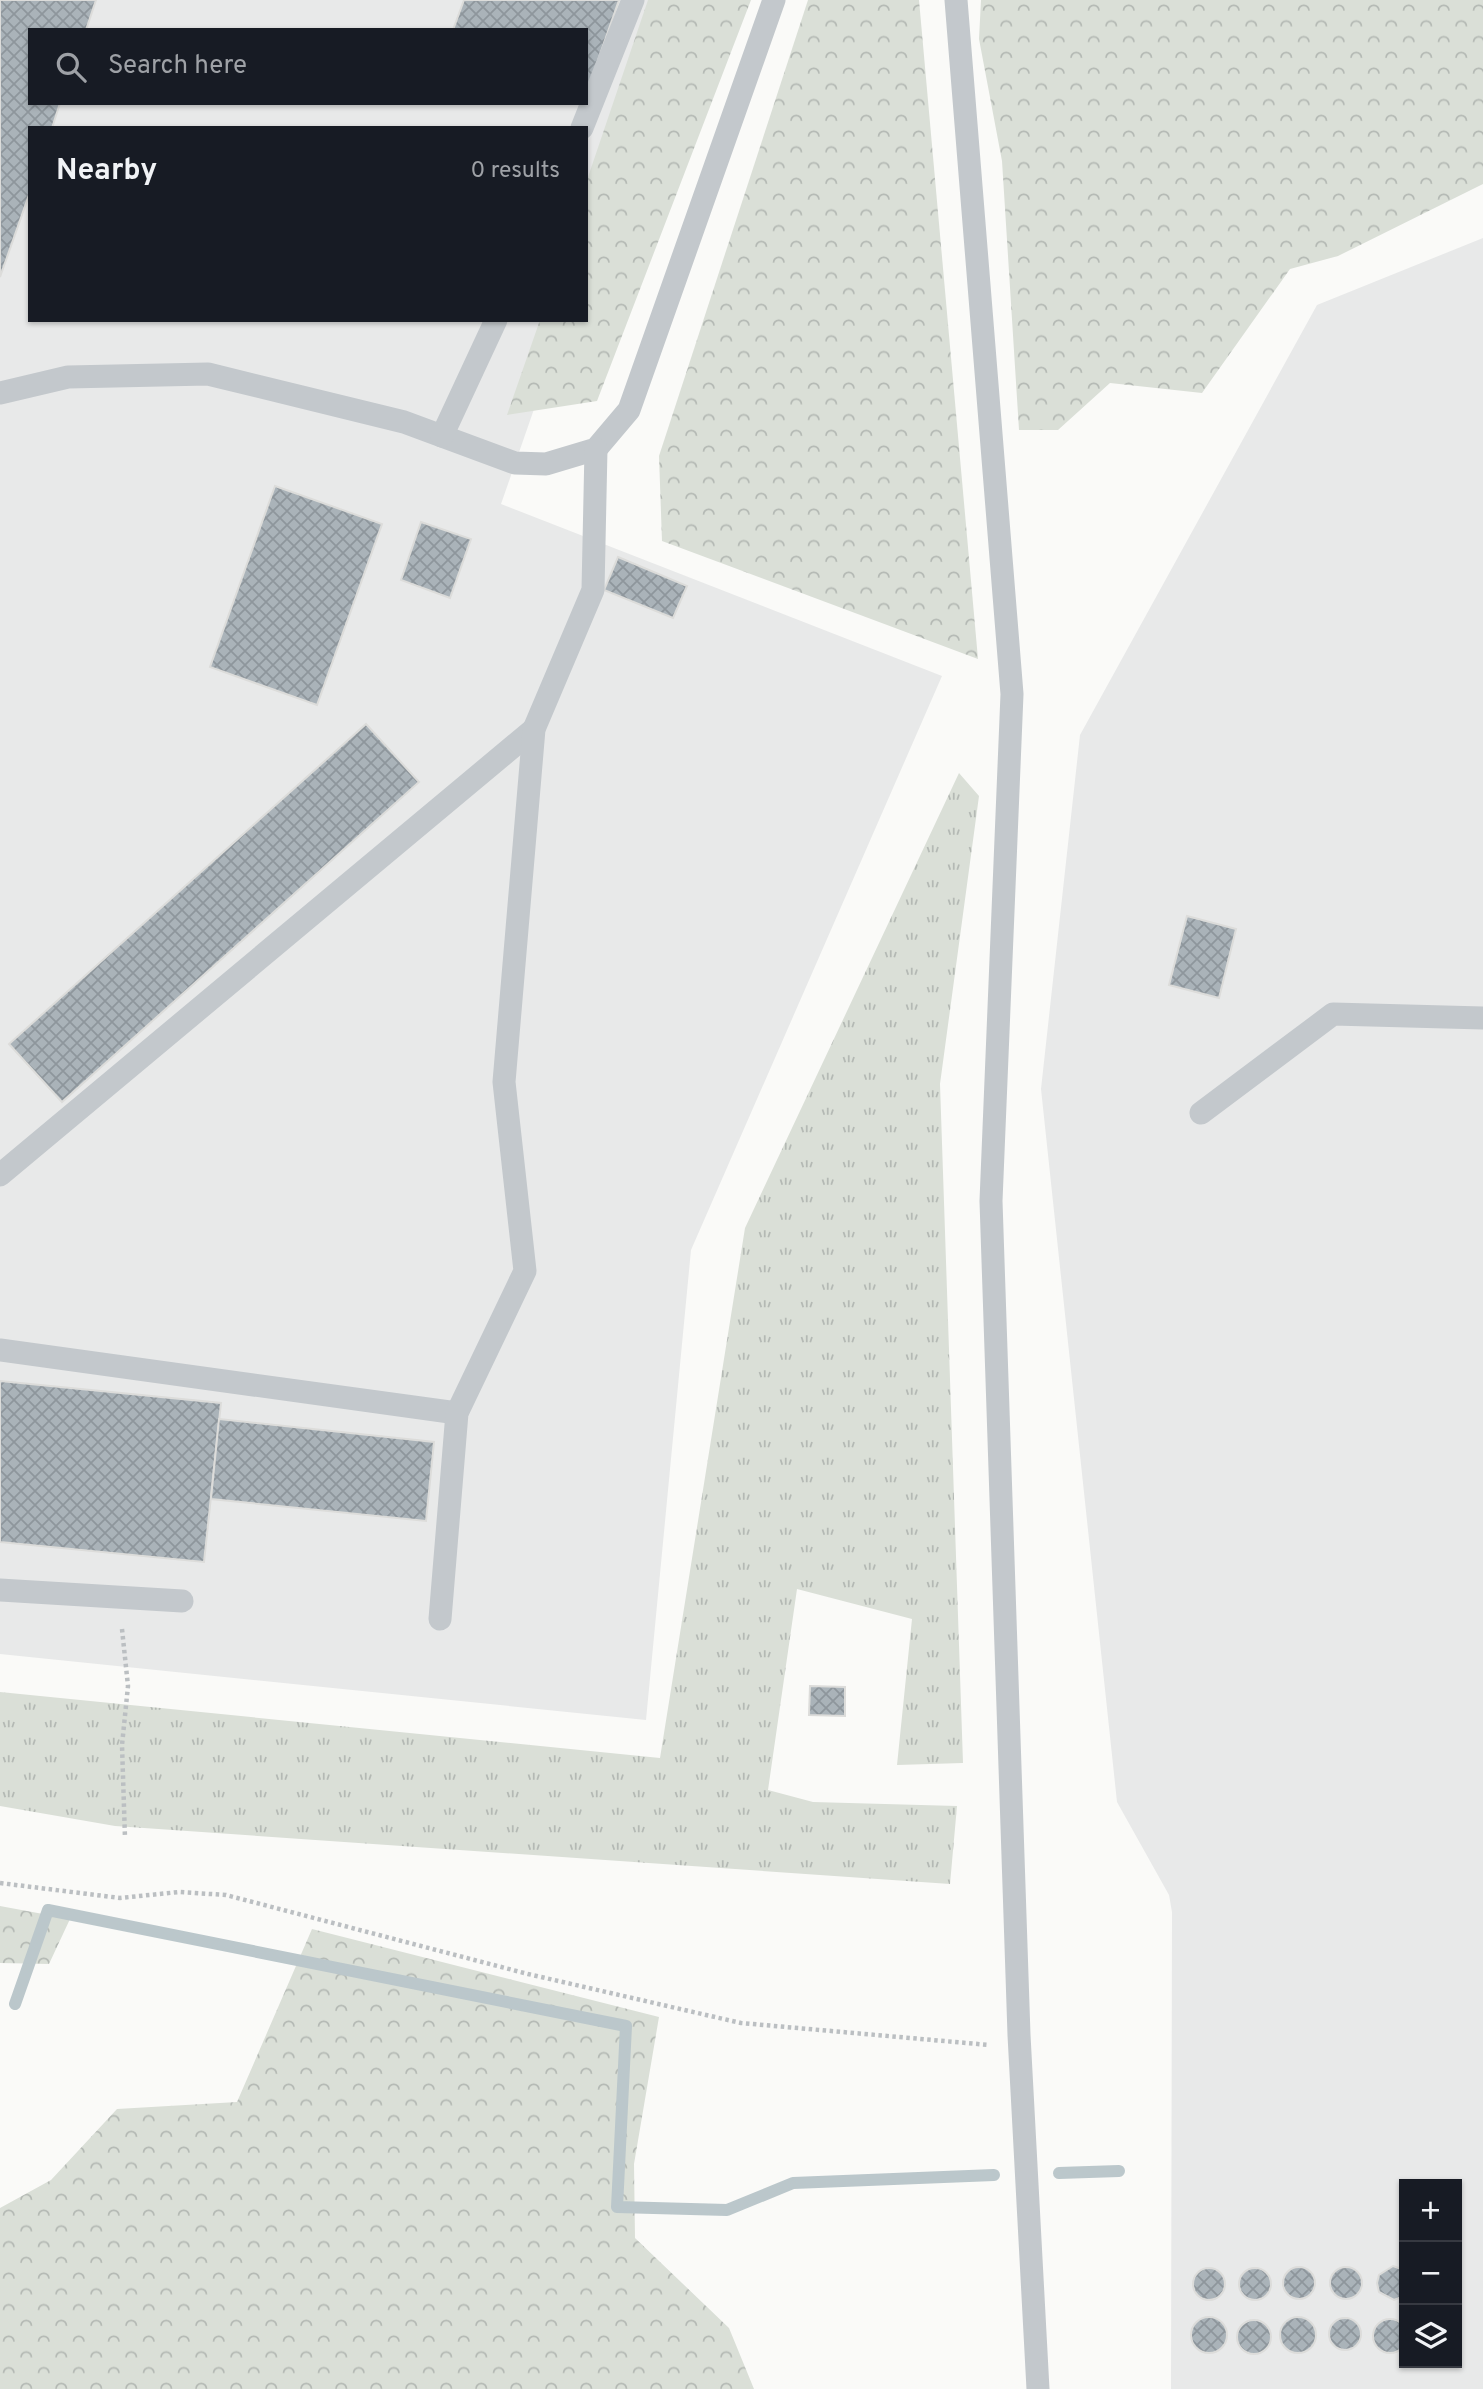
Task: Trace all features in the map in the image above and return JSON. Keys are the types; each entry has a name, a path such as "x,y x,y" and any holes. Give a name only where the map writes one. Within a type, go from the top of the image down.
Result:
{"lane":[{"path":"583,126 633,0"},
{"path":"0,393 68,377 208,374 404,422 515,463 546,464 596,449 629,410 774,0"},
{"path":"956,0 1013,694 991,1201 1020,2047 1038,2389"},
{"path":"442,436 495,322"},
{"path":"440,1619 457,1413 525,1271 504,1082 534,729 593,590 596,449"},
{"path":"0,1175 534,729"},
{"path":"1201,1113 1333,1014 1483,1018"},
{"path":"0,1350 457,1413"},
{"path":"0,1590 182,1601"}],"path":[{"path":"119,1597 128,1686 122,1745 125,1838"},
{"path":"0,1883 120,1898 179,1892 226,1895 528,1974 741,2023 1020,2047"}],"shaded area":[{"path":"0,0 676,0 588,252 588,126 28,126 28,322 564,322 501,504 942,676 691,1250 646,1720 0,1654"},
{"path":"1483,238 1483,2389 1171,2389 1172,1912 1169,1895 1117,1802 1041,1089 1080,735 1317,305"}],"green space":[{"path":"648,0 751,0 597,401 507,415 539,322 588,322 588,177"},
{"path":"808,0 919,0 978,659 662,541 659,456"},
{"path":"981,0 1483,0 1483,184 1338,256 1290,269 1202,393 1110,383 1058,430 1019,430 1002,161 979,39"},
{"path":"959,773 979,796 940,1084 963,1763 897,1765 912,1619 797,1589 768,1790 813,1802 957,1806 950,1884 115,1826 0,1806 0,1692 660,1758 745,1228"},
{"path":"0,1906 70,1919 49,1964 0,1963"},
{"path":"312,1929 659,2017 634,2164 635,2238 729,2328 754,2389 0,2389 0,2208 51,2180 117,2109 237,2102"}],"building":[{"path":"0,0 96,0 87,28 28,28 28,105 59,105 53,126 28,126 28,198 0,277"},
{"path":"464,0 619,0 589,86 588,28 454,28"},
{"path":"275,486 382,524 317,705 210,667"},
{"path":"421,522 471,539 450,598 401,580"},
{"path":"618,557 687,586 673,618 604,590"},
{"path":"366,724 419,782 62,1102 9,1044"},
{"path":"1187,916 1236,929 1219,998 1169,985"},
{"path":"0,1381 221,1403 204,1562 0,1542"},
{"path":"219,1419 434,1442 426,1521 211,1499"},
{"path":"810,1686 845,1687 845,1716 809,1715"},
{"path":"1393,2266 1399,2268 1399,2298 1394,2300 1379,2292 1379,2275"},
{"path":"1299,2267 1311,2271 1315,2283 1311,2295 1299,2299 1287,2295 1283,2283 1287,2271"},
{"path":"1346,2267 1357,2272 1362,2283 1357,2294 1346,2299 1335,2294 1330,2283 1335,2272"},
{"path":"1209,2268 1220,2273 1225,2284 1220,2295 1209,2300 1198,2295 1193,2284 1198,2273"},
{"path":"1255,2268 1266,2273 1271,2284 1266,2295 1255,2300 1244,2295 1239,2284 1244,2273"},
{"path":"1209,2317 1222,2322 1227,2335 1222,2348 1209,2353 1196,2348 1191,2335 1196,2322"},
{"path":"1298,2317 1311,2322 1316,2335 1311,2348 1298,2353 1285,2348 1280,2335 1285,2322"},
{"path":"1345,2318 1356,2323 1361,2334 1356,2345 1345,2350 1334,2345 1329,2334 1334,2323"},
{"path":"1390,2319 1399,2322 1399,2350 1390,2353 1378,2348 1373,2336 1378,2324"},
{"path":"1254,2320 1266,2325 1271,2337 1266,2349 1254,2354 1242,2349 1237,2337 1242,2325"}],"waterway":[{"path":"15,2004 48,1910 626,2026 617,2207 727,2210 793,2183 994,2175"},
{"path":"1059,2173 1119,2171"}]}
